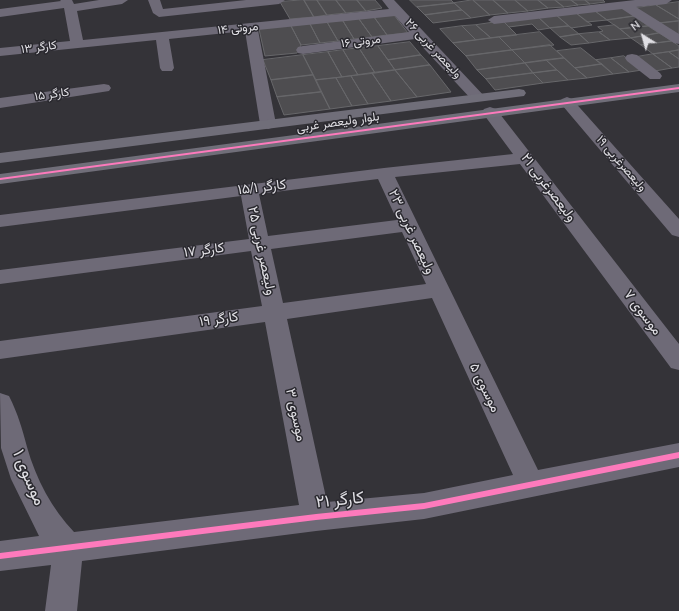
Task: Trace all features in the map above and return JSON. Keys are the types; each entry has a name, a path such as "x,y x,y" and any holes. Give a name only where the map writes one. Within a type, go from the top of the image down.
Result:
{"street":[{"path":"0,13 68,4 122,0"},
{"path":"154,0 159,13 274,0 285,24"},
{"name":"ولیعصر غربی ۲۶","path":"388,0 418,35 478,98"},
{"path":"494,20 666,0"},
{"path":"68,4 77,43"},
{"path":"626,5 679,40"},
{"name":"مروتی ۱۴","path":"77,43 162,37 398,12"},
{"path":"251,27 268,124"},
{"name":"مروتی ۱۶","path":"303,50 418,35"},
{"path":"162,37 167,68"},
{"name":"کارگر ۱۳","path":"0,52 77,43"},
{"path":"632,58 655,76"},
{"path":"634,79 679,73"},
{"name":"کارگر ۱۵","path":"0,103 104,88"},
{"name":"بلوار ولیعصر غربی","path":"0,178 679,88"},
{"name":"بلوار ولیعصر غربی","path":"0,158 533,91"},
{"path":"478,98 490,112"},
{"name":"ولیعصرغربی ۱۹","path":"567,102 677,229"},
{"name":"ولیعصرغربی ۲۱","path":"490,112 606,265"},
{"name":"کارگر ۱۵/۱","path":"0,221 384,173 524,158"},
{"name":"ولیعصر غربی ۲۳","path":"384,173 438,290"},
{"name":"ولیعصر غربی ۲۵","path":"249,190 274,313"},
{"name":"کارگر ۱۷","path":"0,277 407,225"},
{"name":"موسوی ۷","path":"606,265 679,361"},
{"name":"کارگر ۱۹","path":"0,350 438,290"},
{"name":"موسوی ۵","path":"438,290 531,485"},
{"name":"موسوی ۳","path":"274,313 316,517"},
{"name":"موسوی ۱","path":"0,403 8,420 14,448 25,479 48,526 68,547"},
{"name":"کارگر ۲۱","path":"0,556 316,517 424,506 679,455"},
{"path":"61,611 68,547"}],"building":[{"path":"304,0 314,17 290,19 280,2"},
{"path":"304,0 317,0 327,15 314,17"},
{"path":"317,0 336,0 346,13 327,15"},
{"path":"336,0 357,0 366,11 346,13"},
{"path":"357,0 375,0 382,8 366,11"},
{"path":"410,0 451,0 454,3 417,7"},
{"path":"473,0 493,0 508,13 490,15"},
{"path":"473,0 490,15 471,18 454,3"},
{"path":"493,0 515,0 528,11 508,13"},
{"path":"515,0 538,0 548,8 528,11"},
{"path":"538,0 555,0 564,7 548,8"},
{"path":"555,0 571,0 578,5 564,7"},
{"path":"571,0 585,0 590,4 578,5"},
{"path":"585,0 603,0 605,2 590,4"},
{"path":"679,2 679,19 656,5"},
{"path":"454,3 462,10 425,15 417,7"},
{"path":"656,5 679,19 679,21 660,23 635,8"},
{"path":"623,8 635,16 607,20 595,11"},
{"path":"462,10 471,18 433,23 425,15"},
{"path":"595,11 607,20 587,22 576,13"},
{"path":"576,13 592,25 571,28 556,15"},
{"path":"394,15 408,33 387,35 374,17"},
{"path":"556,15 569,26 550,28 538,17"},
{"path":"635,16 648,26 620,29 607,20"},
{"path":"374,17 387,35 372,37 359,19"},
{"path":"538,17 550,28 538,30 532,24 509,27 503,21"},
{"path":"359,19 372,37 354,39 343,21"},
{"path":"343,21 354,39 338,41 327,22"},
{"path":"503,21 517,35 491,38 476,25"},
{"path":"679,21 679,36 660,23"},
{"path":"327,22 338,41 320,43 310,24"},
{"path":"310,24 320,43 301,45 291,26"},
{"path":"476,25 491,38 476,40 462,26"},
{"path":"615,25 631,38 610,40 599,32 603,31 598,27"},
{"path":"291,26 301,45 297,53 265,56 259,29"},
{"path":"462,26 476,40 453,43 440,29"},
{"path":"569,26 579,34 560,37 550,28"},
{"path":"648,26 659,33 631,38 620,29"},
{"path":"540,32 554,45 512,50 499,37"},
{"path":"599,32 610,40 589,43 579,34"},
{"path":"659,33 672,41 641,45 631,38"},
{"path":"579,34 589,43 571,45 560,37"},
{"path":"499,37 512,50 466,56 453,43"},
{"path":"672,41 679,46 679,50 653,54 641,45"},
{"path":"410,42 421,55 388,60 378,46"},
{"path":"550,45 564,58 525,63 512,50"},
{"path":"378,46 395,70 375,73 359,48"},
{"path":"359,48 375,73 358,75 343,50"},
{"path":"581,48 602,64 575,68 557,51"},
{"path":"343,50 358,75 342,77 328,52"},
{"path":"512,50 525,63 477,70 466,56"},
{"path":"679,50 679,59 669,52"},
{"path":"328,52 342,77 316,80 303,55"},
{"path":"669,52 679,59 679,67 672,68 653,54"},
{"path":"653,54 672,68 655,71 636,57"},
{"path":"303,55 313,75 271,80 263,60"},
{"path":"421,55 430,65 395,70 388,60"},
{"path":"624,56 642,70 629,72 611,58"},
{"path":"564,58 587,78 568,80 546,60"},
{"path":"611,58 629,72 613,74 596,60"},
{"path":"546,60 557,70 533,73 525,63"},
{"path":"525,63 533,73 486,79 477,70"},
{"path":"602,64 613,74 587,78 575,68"},
{"path":"430,65 451,92 417,97 395,70"},
{"path":"395,70 417,97 391,101 372,73"},
{"path":"557,70 568,80 543,83 533,73"},
{"path":"372,73 391,101 368,104 351,76"},
{"path":"533,73 543,83 495,90 486,79"},
{"path":"313,75 321,92 277,97 271,80"},
{"path":"351,76 368,104 352,106 336,78"},
{"path":"336,78 352,106 330,109 316,80"},
{"path":"321,92 330,109 284,115 277,97"}],"cycle path":[{"path":"0,179 679,88"},
{"path":"0,556 316,517 424,506 679,455"}]}
